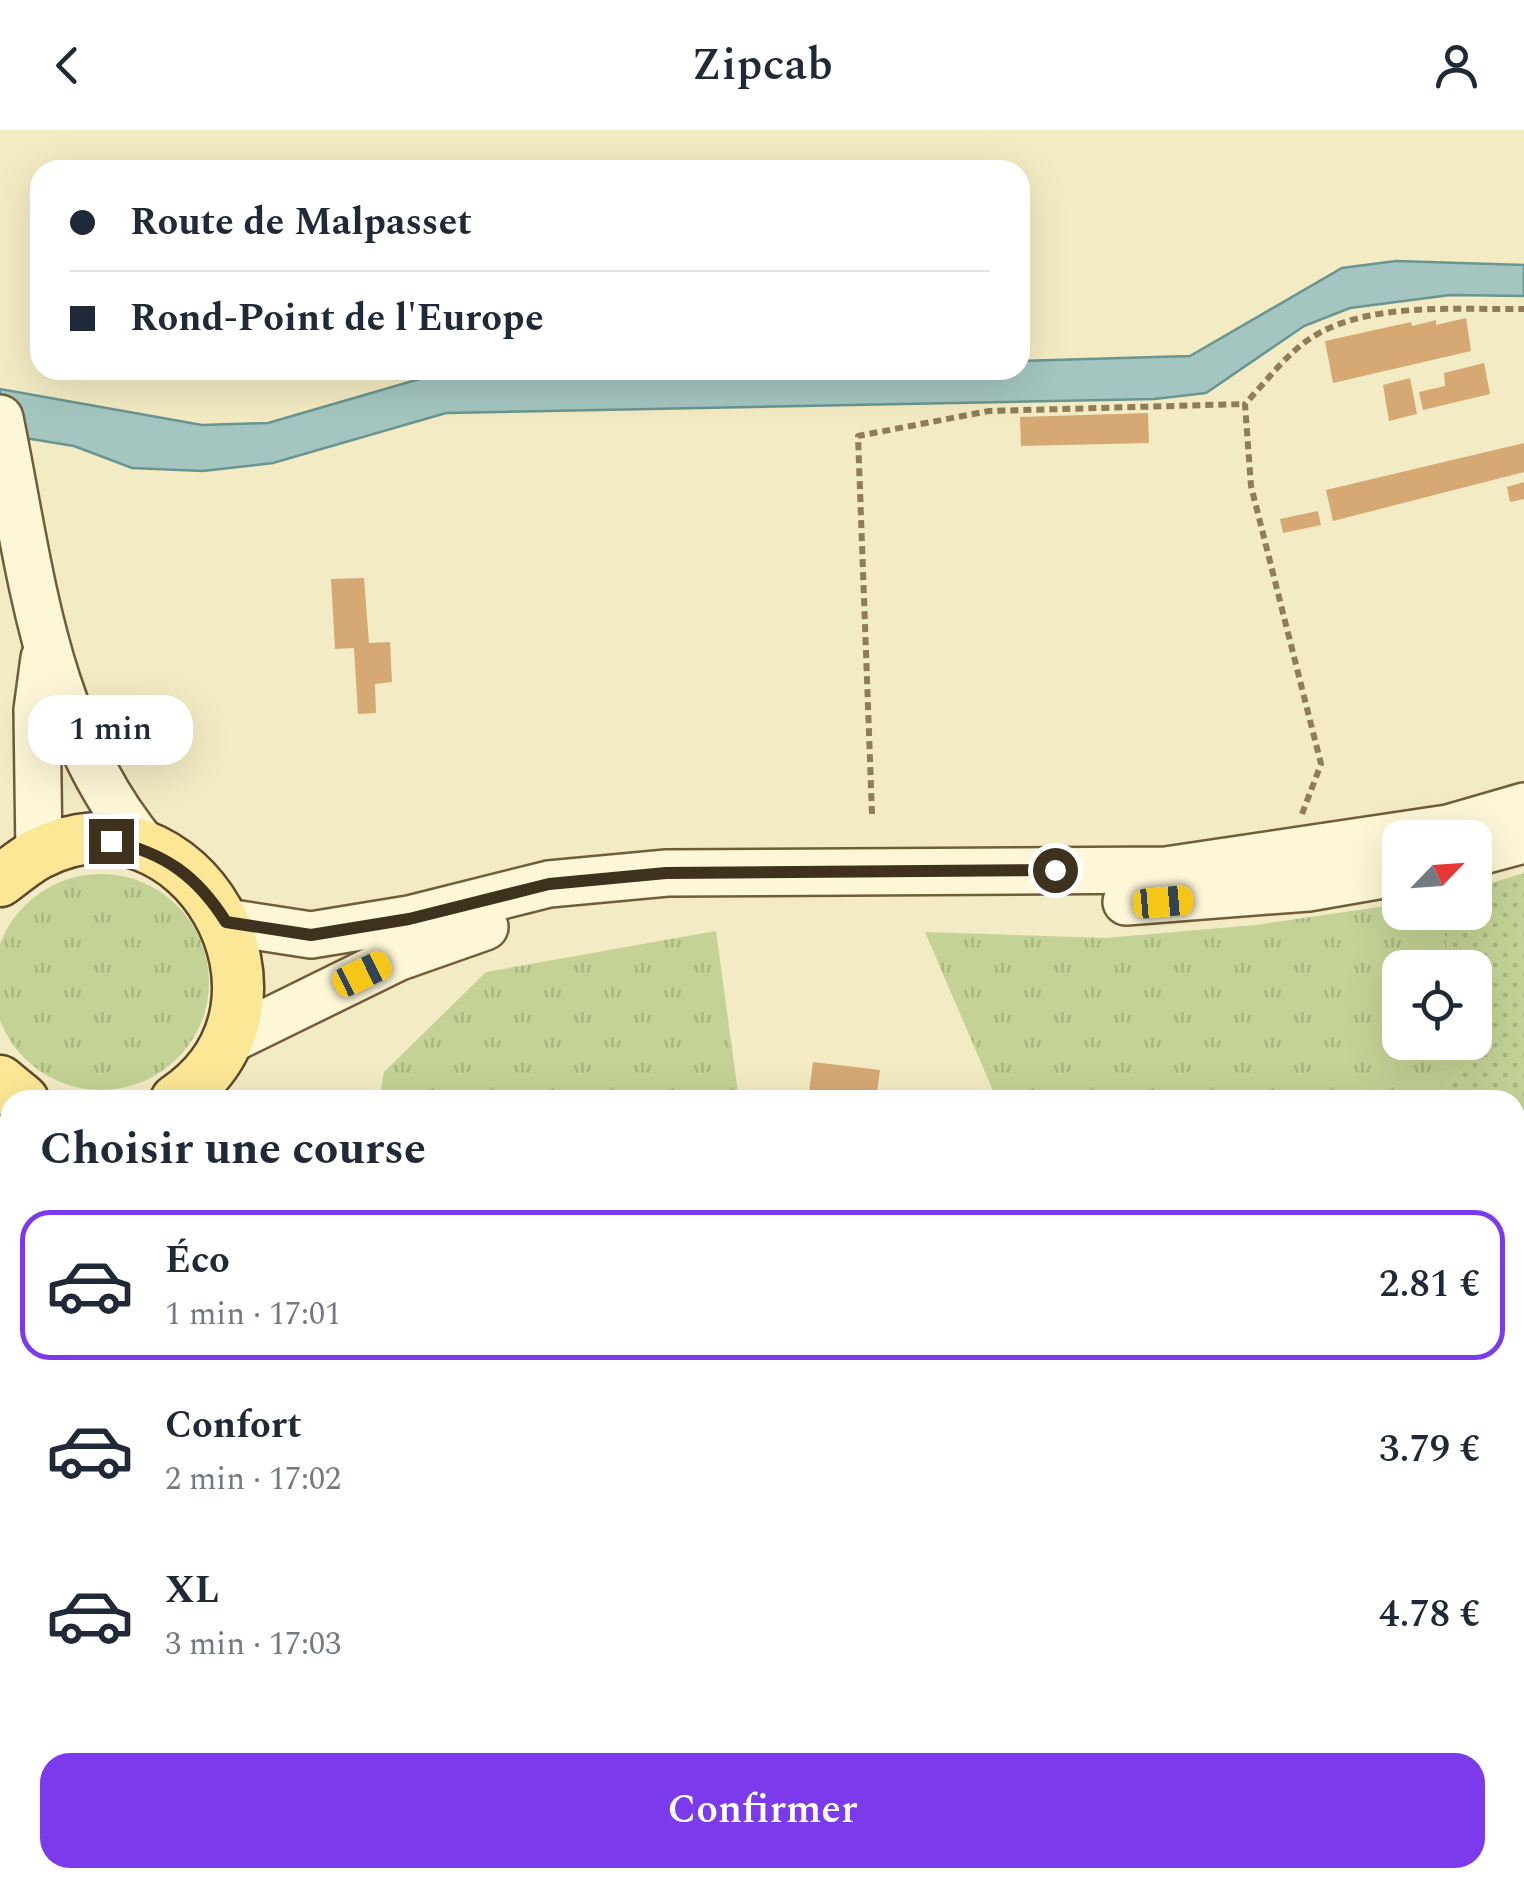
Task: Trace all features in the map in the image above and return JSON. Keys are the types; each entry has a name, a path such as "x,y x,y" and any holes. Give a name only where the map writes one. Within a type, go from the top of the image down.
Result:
{"main road":[{"path":"2,430 46,646 88,764 111,806 147,849"},
{"path":"20,867 46,646"},
{"path":"226,1042 397,958 479,928 562,910 870,884 1166,870 1448,828 1524,806"},
{"path":"1492,848 1524,840"},
{"path":"20,867 74,843 111,841 147,849 180,866 207,891 226,922 238,975 238,1002 226,1042 207,1073 187,1090"},
{"path":"226,922 311,935 409,919 549,884 666,873 1163,902 1308,888 1382,875"}],"path":[{"path":"872,814 858,436 990,411 1245,404 1307,340 1328,328 1416,308 1524,309"},
{"path":"1245,404 1251,486 1321,764 1299,822 1304,852"}],"green space":[{"path":"1524,873 1524,1090 1443,1090 1467,1060 1492,1060 1492,950 1448,950 1444,930 1492,930 1492,883"},
{"path":"101,874 143,882 178,905 201,940 207,961 207,1003 201,1024 178,1059 143,1082 101,1090 59,1082 24,1059 1,1024 1,940 24,905 59,882"},
{"path":"1382,907 1382,930 1444,930 1448,950 1382,950 1382,1060 1467,1060 1468,1064 1443,1090 993,1090 925,932 1105,938 1255,925"},
{"path":"716,931 738,1090 381,1090 384,1072 486,972"}],"water":[{"path":"1396,261 1524,265 1524,296 1450,295 1350,308 1304,326 1206,393 1154,399 446,413 273,463 203,471 132,468 74,446 0,434 0,389 202,425 268,423 416,380 1030,380 1030,361 1190,356 1342,268"}],"building":[{"path":"1466,318 1471,351 1333,383 1325,341 1411,322 1412,326 1436,320 1436,325"},
{"path":"1484,363 1490,394 1423,410 1419,392 1445,386 1444,373"},
{"path":"1410,378 1417,414 1389,421 1383,385"},
{"path":"1148,413 1149,443 1021,446 1020,417"},
{"path":"1524,443 1524,472 1333,521 1326,490"},
{"path":"1524,482 1524,499 1510,502 1507,487"},
{"path":"1318,511 1321,525 1283,533 1280,519"},
{"path":"364,578 369,643 390,642 392,682 375,684 376,713 358,714 354,648 335,649 331,579"},
{"path":"813,1062 880,1070 877,1090 809,1090"}],"route":[{"path":"111,841 147,849 180,866 207,891 226,922 311,935 409,919 549,884 666,873 1055,870"}]}
